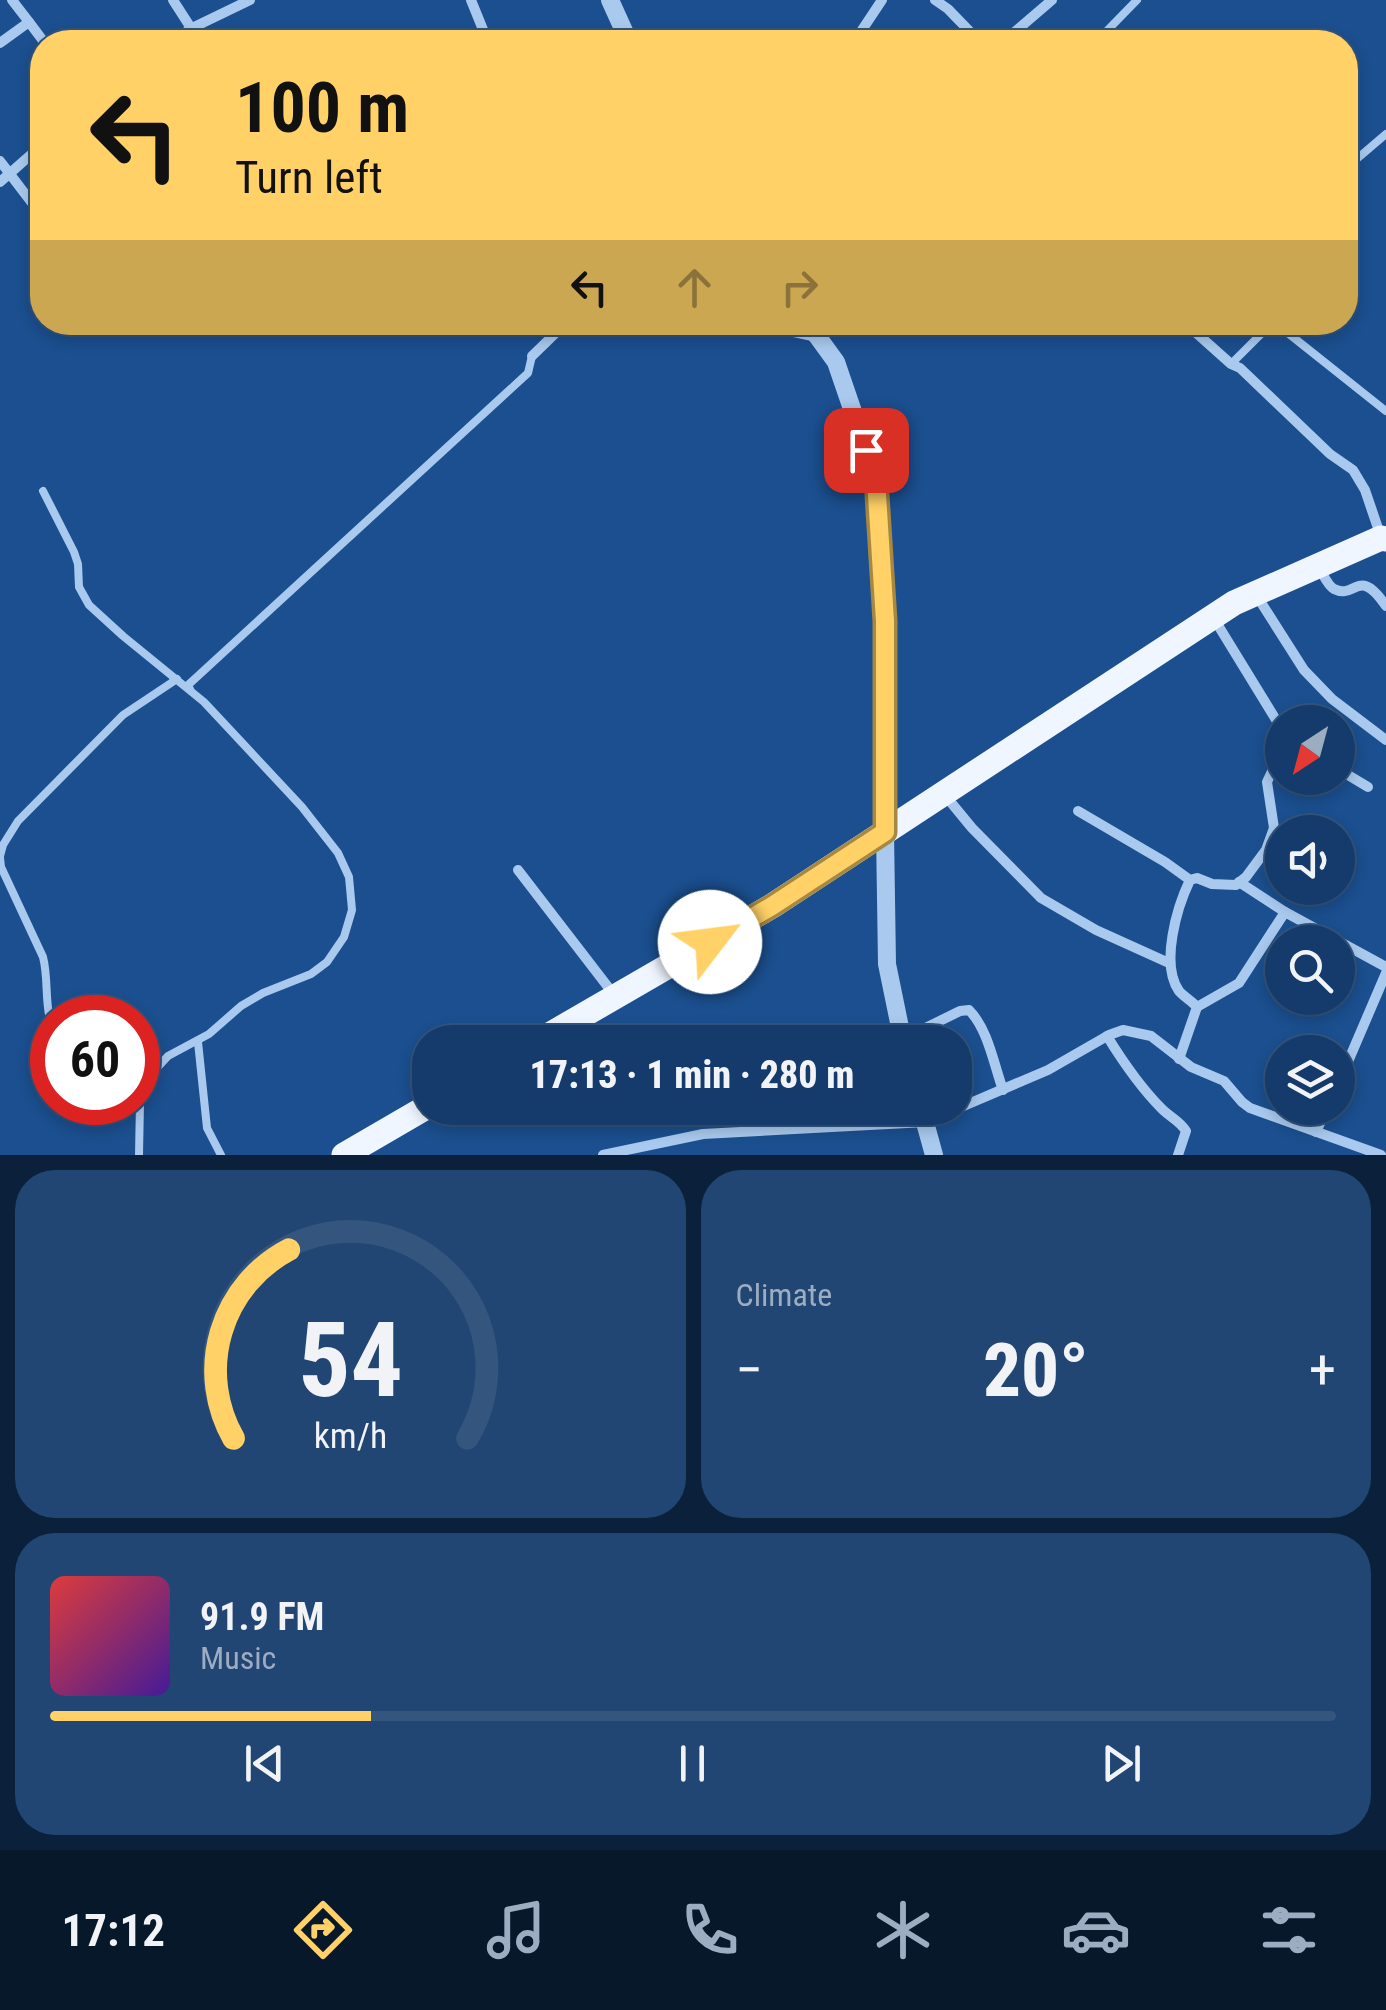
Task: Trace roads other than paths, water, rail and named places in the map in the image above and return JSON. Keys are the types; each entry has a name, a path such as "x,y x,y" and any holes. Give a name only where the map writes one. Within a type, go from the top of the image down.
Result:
{"main road":[{"path":"567,1025 772,906 1212,616 1255,593 1384,539"},
{"path":"344,1155 375,1147 412,1119"}],"street":[{"path":"12,0 35,30"},
{"path":"173,0 190,29 250,0"},
{"path":"472,0 483,30"},
{"path":"610,0 624,30"},
{"path":"862,30 882,0"},
{"path":"935,0 968,30"},
{"path":"1017,30 1052,0"},
{"path":"0,43 29,22"},
{"path":"5,178 30,156"},
{"path":"0,161 5,178 30,204"},
{"path":"532,356 554,335"},
{"path":"816,335 836,362 876,479 885,621 887,964 900,1025"},
{"path":"1198,335 1230,364 1240,368 1330,454 1353,470 1384,539"},
{"path":"1318,566 1336,590 1368,586 1386,606"},
{"path":"1255,593 1304,670 1332,699 1386,740"},
{"path":"1212,616 1265,705"},
{"path":"1355,779 1368,787"},
{"path":"944,793 972,828 1041,898 1096,930 1169,963"},
{"path":"1190,880 1197,878 1225,886 1246,877 1266,850 1274,828 1269,795"},
{"path":"1078,811 1190,880"},
{"path":"518,870 616,997"},
{"path":"1190,880 1176,922 1169,963 1181,994 1196,1008"},
{"path":"1239,882 1386,970 1355,1045"},
{"path":"1179,1059 1196,1008 1239,984 1285,912"},
{"path":"933,1025 960,1011 975,1014 1003,1090"},
{"path":"972,1100 1048,1070 1107,1036 1123,1030 1135,1031 1151,1036 1190,1067 1224,1081 1250,1108 1381,1155"},
{"path":"1107,1036 1140,1085 1182,1124 1186,1131 1178,1155"},
{"path":"603,1155 702,1134 807,1125"},
{"path":"926,1125 934,1155"},
{"path":"1316,1132 1319,1125"}],"lane":[{"path":"1108,30 1137,0"},
{"path":"1358,158 1386,134"},
{"path":"1230,364 1260,335"},
{"path":"1289,335 1386,412"},
{"path":"160,1065 168,1056 198,1042 241,1006 312,974 344,938 352,910 348,877 338,853 302,806 187,686 528,372 532,356"},
{"path":"43,491 74,552 79,587 89,605 193,692"},
{"path":"47,995 43,957 1,867 3,845 18,821 123,715 177,679"},
{"path":"198,1042 206,1128 221,1155"},
{"path":"139,1155 140,1125"}]}
